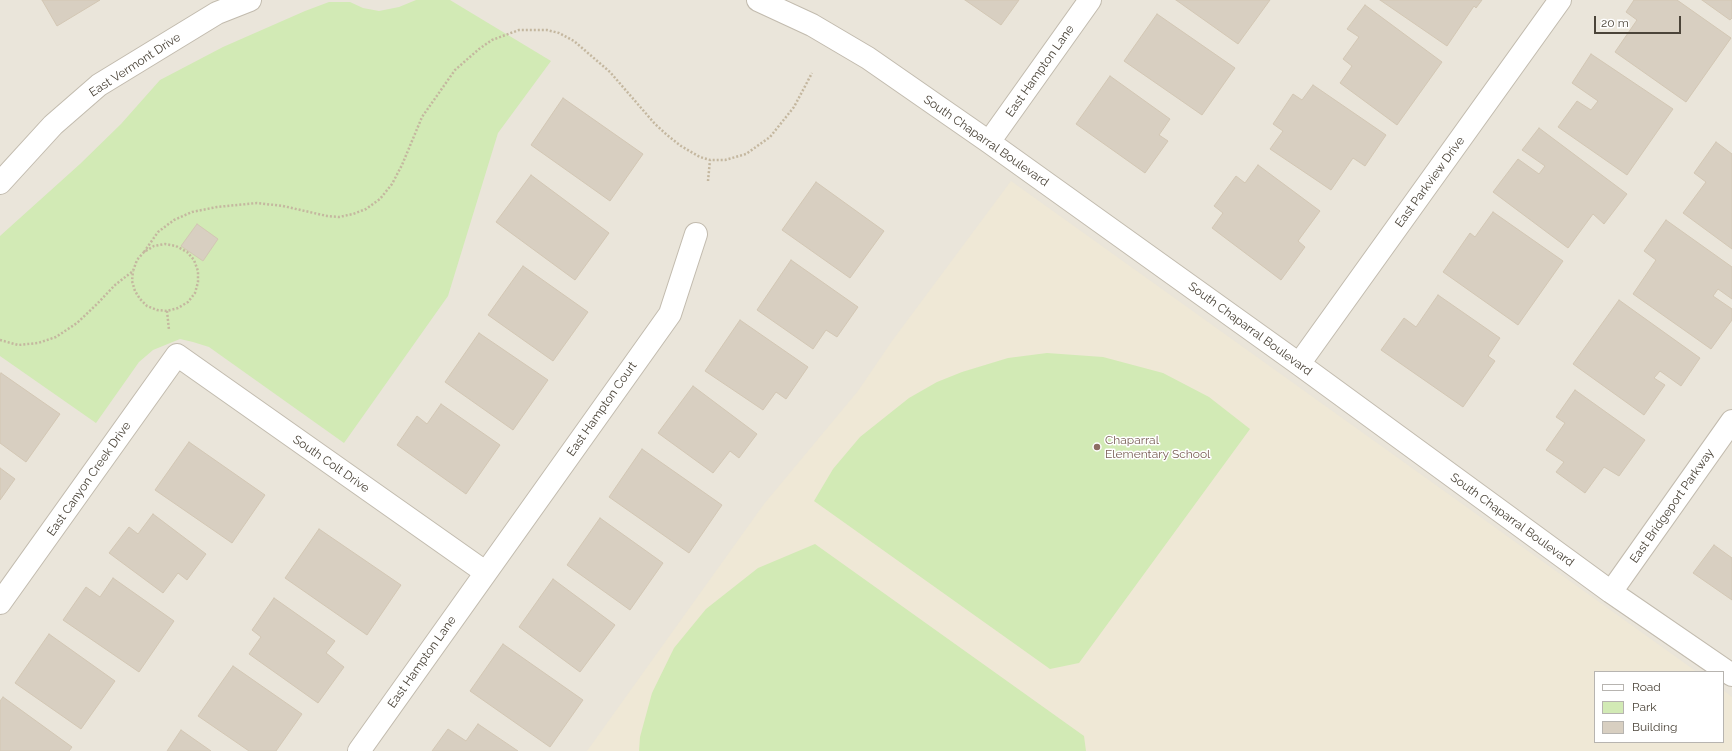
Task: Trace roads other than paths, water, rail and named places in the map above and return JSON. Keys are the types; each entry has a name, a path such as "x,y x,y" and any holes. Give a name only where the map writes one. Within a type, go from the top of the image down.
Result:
{"street":[{"name":"East Vermont Drive","path":"0,183 52,125 99,85 214,7 250,0"},
{"name":"South Chaparral Boulevard","path":"758,0 812,25 868,58 989,142 1299,364 1611,592 1732,675"},
{"name":"East Hampton Lane","path":"989,142 1090,0"},
{"name":"East Parkview Drive","path":"1299,364 1560,0"},
{"name":"East Hampton Court","path":"485,572 670,314 696,234"},
{"name":"South Colt Drive","path":"177,355 485,572"},
{"name":"East Canyon Creek Drive","path":"0,604 177,355"},
{"name":"East Bridgeport Parkway","path":"1611,592 1732,421"},
{"name":"East Hampton Lane","path":"359,751 485,572"}],"place":[{"name":"Chaparral Elementary School","path":"1097,447"}]}
